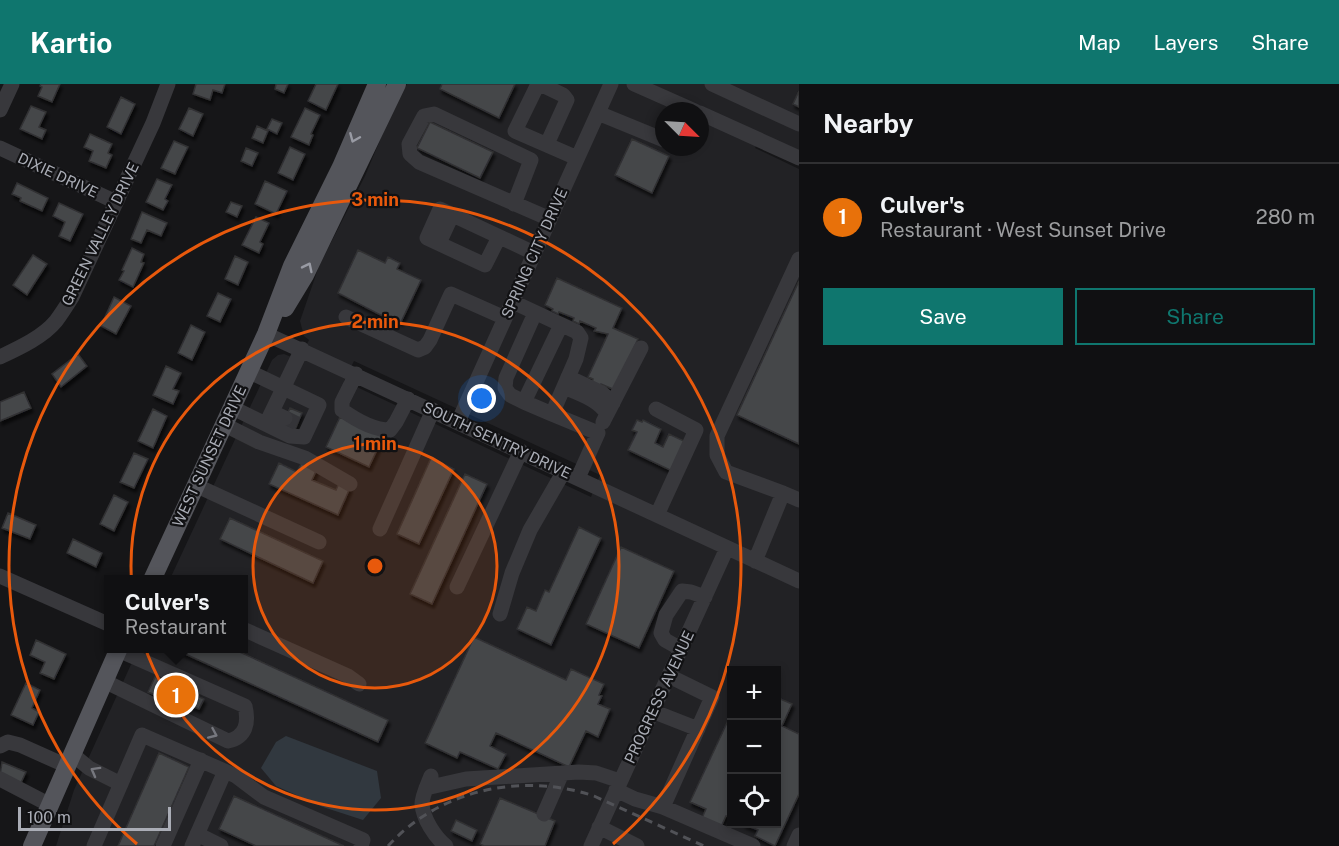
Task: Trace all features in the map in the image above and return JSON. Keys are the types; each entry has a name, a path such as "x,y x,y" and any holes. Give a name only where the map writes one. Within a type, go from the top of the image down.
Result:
{"main road":[{"name":"WEST SUNSET DRIVE","path":"154,575 266,333 292,266 341,167 377,84"},
{"name":"WEST SUNSET DRIVE","path":"266,333 281,315 304,275 397,84"},
{"path":"32,846 117,653"}],"street":[{"path":"0,110 12,84"},
{"name":"GREEN VALLEY DRIVE","path":"0,357 26,344 56,322 72,297 153,123 168,84"},
{"path":"547,144 567,100 563,95 539,84 515,131 577,158"},
{"name":"SPRING CITY DRIVE","path":"458,422 611,84"},
{"path":"634,84 673,102"},
{"path":"712,84 799,124"},
{"path":"598,113 655,136"},
{"path":"514,204 531,160 434,114 424,116 409,144 410,154 419,162 514,204 550,219"},
{"path":"709,118 799,158"},
{"name":"DIXIE DRIVE","path":"0,148 116,202"},
{"path":"499,237 485,265 427,238 440,209 534,253"},
{"path":"799,260 717,436 717,455 726,472 799,500"},
{"path":"346,317 418,350 430,340 450,294 505,318"},
{"path":"513,302 577,332 581,338 580,347 552,414"},
{"path":"535,313 506,378 505,388 510,395 524,402 598,433"},
{"path":"524,402 561,325"},
{"name":"SOUTH SENTRY DRIVE","path":"266,333 799,581"},
{"path":"578,478 641,348"},
{"path":"286,422 283,388 302,349"},
{"path":"231,407 286,422 319,405 248,371"},
{"path":"356,374 342,402 342,410 367,424 381,430 390,430 408,399"},
{"path":"566,382 602,393 610,409"},
{"path":"656,409 696,430 657,515"},
{"path":"380,529 433,410"},
{"path":"223,424 259,441 305,458 350,484"},
{"path":"458,587 521,452"},
{"path":"500,614 512,573 530,530 564,471"},
{"path":"195,485 319,542"},
{"path":"755,561 783,493"},
{"name":"PROGRESS AVENUE","path":"591,846 728,548"},
{"path":"0,576 104,622"},
{"path":"681,649 665,640 661,633 666,615 682,591 705,597"},
{"path":"248,631 348,676 359,684"},
{"path":"104,681 228,741 236,739 243,733 248,720 245,706 128,653"},
{"path":"663,807 712,697 669,676"},
{"path":"652,711 698,729"},
{"path":"94,846 142,735 236,776 264,797 363,840 361,846"},
{"path":"0,746 8,742 70,760 121,784"},
{"path":"164,846 201,760"},
{"path":"221,846 195,840 225,771"},
{"path":"446,846 436,837 425,815 422,803 429,782 596,772 635,799 663,807 753,846"},
{"path":"544,814 562,773"},
{"path":"0,779 50,805"},
{"path":"599,827 637,846"},
{"path":"794,846 799,835"}],"shaded area":[{"path":"407,84 799,84 799,151 762,134 755,148 799,169 799,846 56,846 74,790 136,653 248,653 248,575 172,575 272,360 284,354 299,360 309,340 304,336 300,321 319,266 365,176 388,121","holes":["354,361 600,475 591,497 344,381"]},
{"path":"286,736 377,771 381,798 363,820 323,807 276,786 261,768 276,742"}],"building":[{"path":"41,84 60,84 52,102 38,96"},
{"path":"196,84 225,84 222,93 213,90 210,100 193,94"},
{"path":"276,84 288,84 284,93 275,89"},
{"path":"316,84 338,84 326,110 308,101"},
{"path":"442,84 515,84 499,118 440,89"},
{"path":"799,91 799,107 793,104"},
{"path":"121,97 135,104 121,134 107,127"},
{"path":"31,106 46,112 39,127 46,130 42,139 20,129"},
{"path":"189,108 203,114 193,136 179,129"},
{"path":"305,108 320,115 311,134 313,135 309,145 291,137"},
{"path":"272,119 282,123 277,134 267,129"},
{"path":"430,122 493,152 480,178 417,148"},
{"path":"257,126 268,131 263,143 252,138"},
{"path":"90,134 112,144 108,153 112,155 106,168 89,161 93,151 84,147"},
{"path":"632,139 655,150 655,156 669,156 652,193 615,175"},
{"path":"174,141 188,147 175,174 161,168"},
{"path":"290,147 305,154 293,180 278,173"},
{"path":"246,148 258,153 252,166 241,161"},
{"path":"157,179 172,185 165,199 168,201 163,210 146,202"},
{"path":"265,181 287,191 276,214 255,204"},
{"path":"17,183 48,198 42,211 20,201 21,198 12,194"},
{"path":"231,202 242,206 237,217 226,212"},
{"path":"59,203 83,214 70,241 59,236 65,222 53,216"},
{"path":"142,212 167,223 161,236 147,230 141,243 131,239"},
{"path":"256,217 269,223 260,242 263,244 259,253 242,245"},
{"path":"132,248 144,254 141,262 144,263 133,287 119,280"},
{"path":"358,250 385,263 388,257 400,263 397,269 421,280 401,322 391,317 390,320 338,293"},
{"path":"33,255 47,264 27,295 13,285"},
{"path":"235,256 248,262 238,285 225,279"},
{"path":"557,278 622,308 613,328 638,339 615,390 601,384 600,387 592,383 593,379 588,377 608,334 594,331 596,328 580,321 579,324 573,321 574,318 559,312 558,314 545,305"},
{"path":"799,281 799,444 737,415"},
{"path":"218,293 231,299 220,322 207,316"},
{"path":"114,297 131,306 116,334 101,326"},
{"path":"191,325 205,332 192,360 178,353"},
{"path":"78,354 87,366 61,387 52,374"},
{"path":"166,366 181,373 173,389 179,391 173,404 153,395"},
{"path":"24,392 31,408 0,421 0,402"},
{"path":"290,408 302,413 294,432 282,426"},
{"path":"153,409 167,416 153,448 138,441"},
{"path":"340,417 383,437 369,467 326,447"},
{"path":"637,420 642,422 643,420 661,429 655,443 663,447 669,434 686,442 672,471 628,450 637,432 632,430"},
{"path":"134,453 148,459 134,488 120,482"},
{"path":"431,458 454,469 419,544 397,534"},
{"path":"302,462 317,469 312,480 336,490 339,483 350,488 338,515 269,484 279,463 297,472"},
{"path":"465,474 487,484 432,604 410,594"},
{"path":"114,495 128,502 114,531 100,524"},
{"path":"8,513 36,525 30,539 2,528"},
{"path":"230,518 323,561 313,583 220,539"},
{"path":"579,527 601,538 551,645 517,629 527,607 536,611 545,590 549,592"},
{"path":"73,539 102,553 96,567 67,553"},
{"path":"621,547 674,571 639,648 586,624"},
{"path":"474,637 566,680 571,669 604,684 598,704 610,709 598,737 586,731 569,767 496,733 490,746 506,754 498,769 460,752 457,758 425,743"},
{"path":"36,640 66,654 54,679 40,673 45,662 30,655"},
{"path":"183,653 242,653 388,720 378,742"},
{"path":"155,677 204,699 199,709 189,705 187,709 148,692"},
{"path":"26,683 40,690 32,708 39,712 33,725 11,715"},
{"path":"781,699 792,704 782,726 799,734 799,794 775,846 755,836 758,830 753,828 781,828"},
{"path":"727,723 727,816 721,827 702,818 706,809 690,802"},
{"path":"159,753 189,767 154,846 118,846"},
{"path":"2,762 26,772 20,785 0,776"},
{"path":"234,796 344,846 256,846 219,829"},
{"path":"500,798 555,821 545,846 484,846 480,844"},
{"path":"456,820 477,830 472,841 451,831"}],"tunnel":[{"path":"285,418 297,424"}],"railway":[{"path":"388,846 432,811 457,799 511,786 567,789 594,796 704,846"}],"place":[{"name":"Culver's","path":"176,695"}]}
